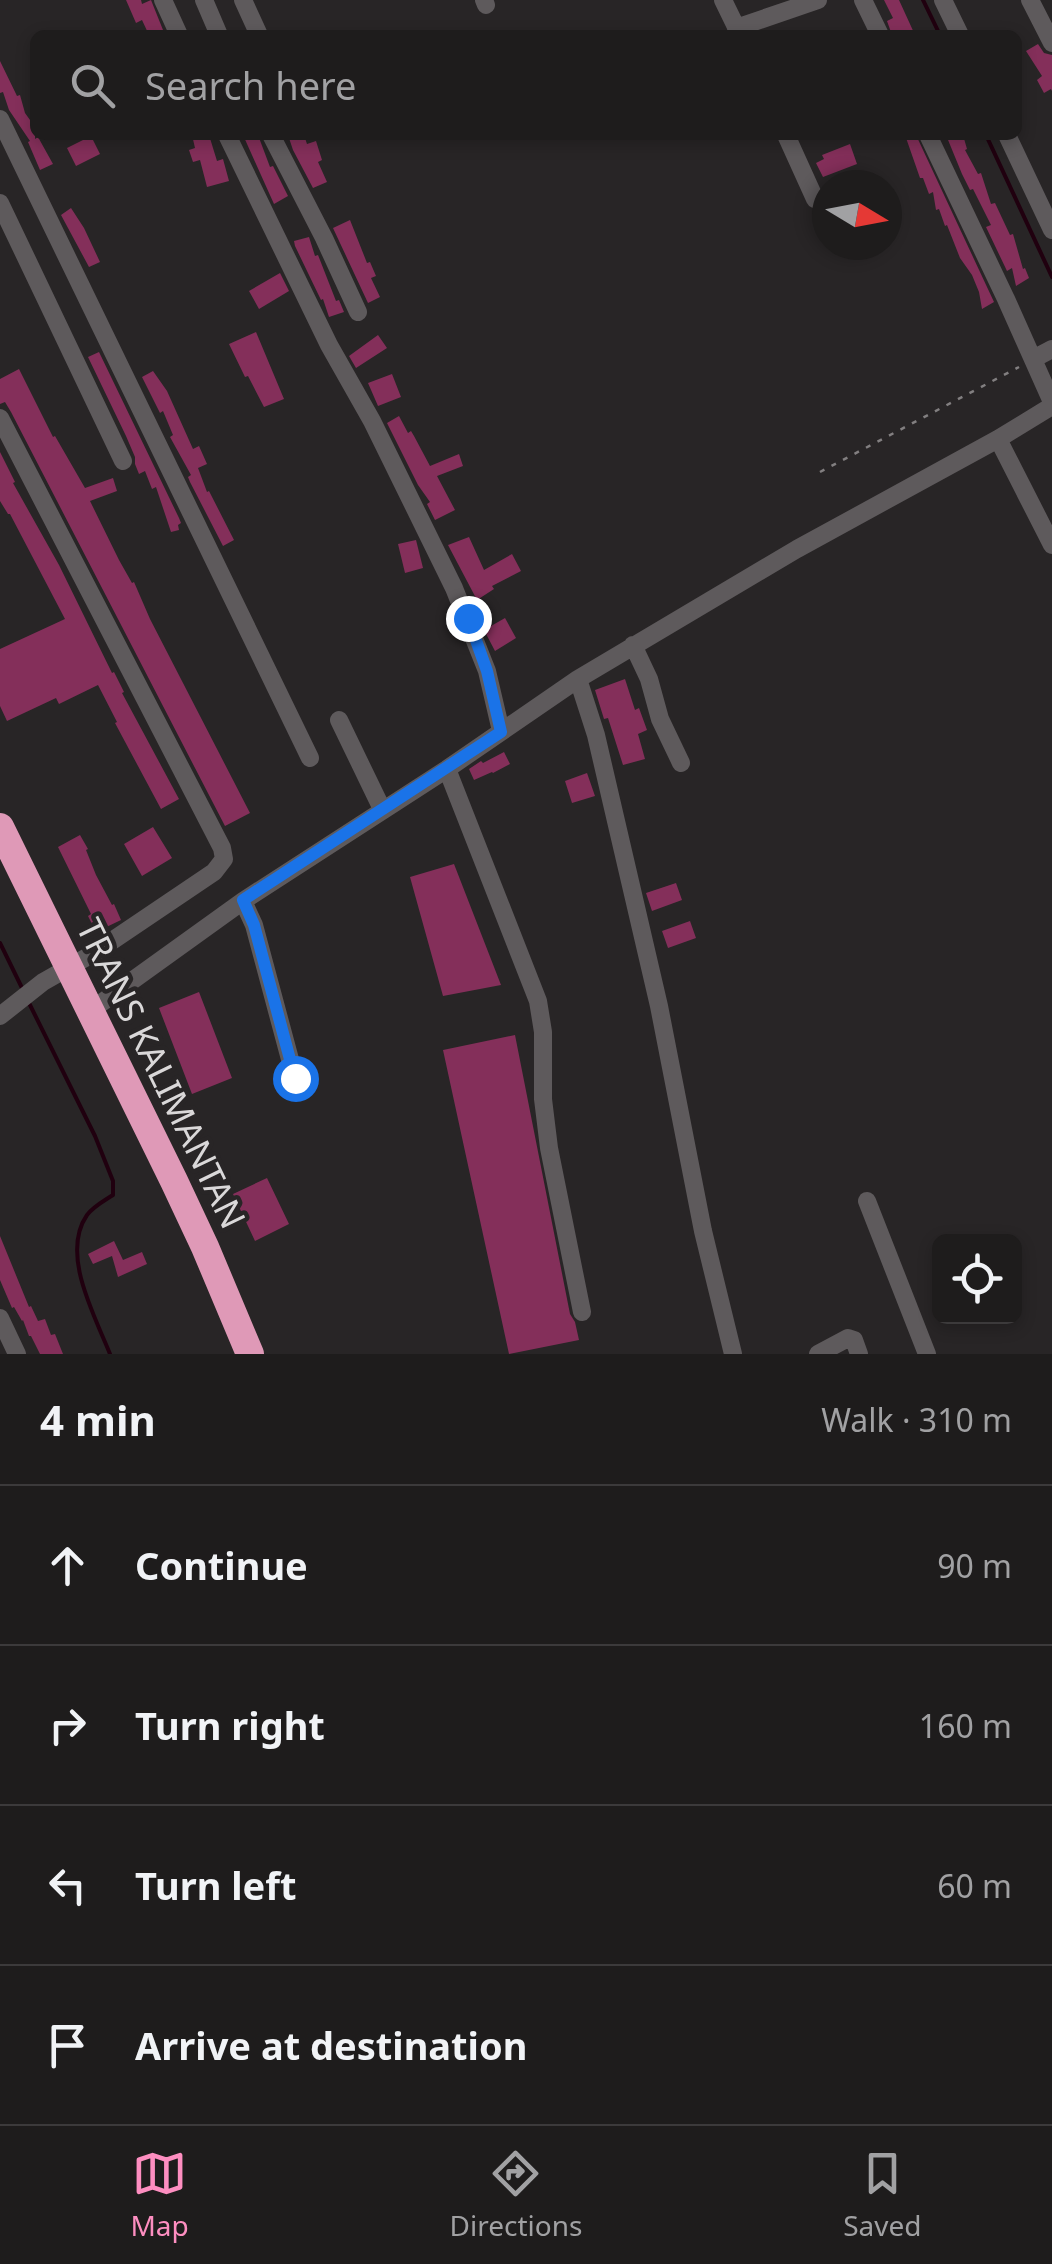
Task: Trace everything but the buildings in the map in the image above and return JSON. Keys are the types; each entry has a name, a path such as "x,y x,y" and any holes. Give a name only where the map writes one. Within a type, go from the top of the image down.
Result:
{"highway":[{"name":"TRANS KALIMANTAN","path":"0,828 205,1247 250,1354"}],"street":[{"path":"162,0 177,30"},
{"path":"204,0 218,30"},
{"path":"244,0 257,30"},
{"path":"723,0 737,30"},
{"path":"743,30 818,0"},
{"path":"863,0 878,30"},
{"path":"943,0 958,30"},
{"path":"1030,0 1052,43"},
{"path":"0,120 310,758"},
{"path":"228,140 328,345 372,422 454,588 487,671 501,732"},
{"path":"273,140 358,312"},
{"path":"788,140 812,191"},
{"path":"90,1011 243,900 578,679 797,549 998,439 1052,404 930,140"},
{"path":"1009,140 1052,230"},
{"path":"0,203 123,461"},
{"path":"1033,359 1052,349"},
{"path":"0,418 222,848 224,859 214,872 94,954 27,994 0,1016"},
{"path":"998,439 1052,545"},
{"path":"633,645 681,763"},
{"path":"578,679 596,735 659,1006 703,1231 733,1354"},
{"path":"339,720 382,809"},
{"path":"447,769 538,1001 543,1032 542,1099 582,1312"},
{"path":"243,900 254,925 295,1078"},
{"path":"868,1202 928,1354"},
{"path":"0,1318 17,1354"},
{"path":"820,1354 848,1338 854,1340 859,1354"}],"path":[{"path":"820,472 1033,359"}],"waterway":[{"path":"923,0 938,30"},
{"path":"988,140 1052,277"},
{"path":"0,943 23,990"},
{"path":"29,1003 113,1181 113,1195 87,1215 77,1248 83,1285 110,1354"}],"route":[{"path":"295,1078 254,925 243,900 501,732 492,688 468,618"}]}
